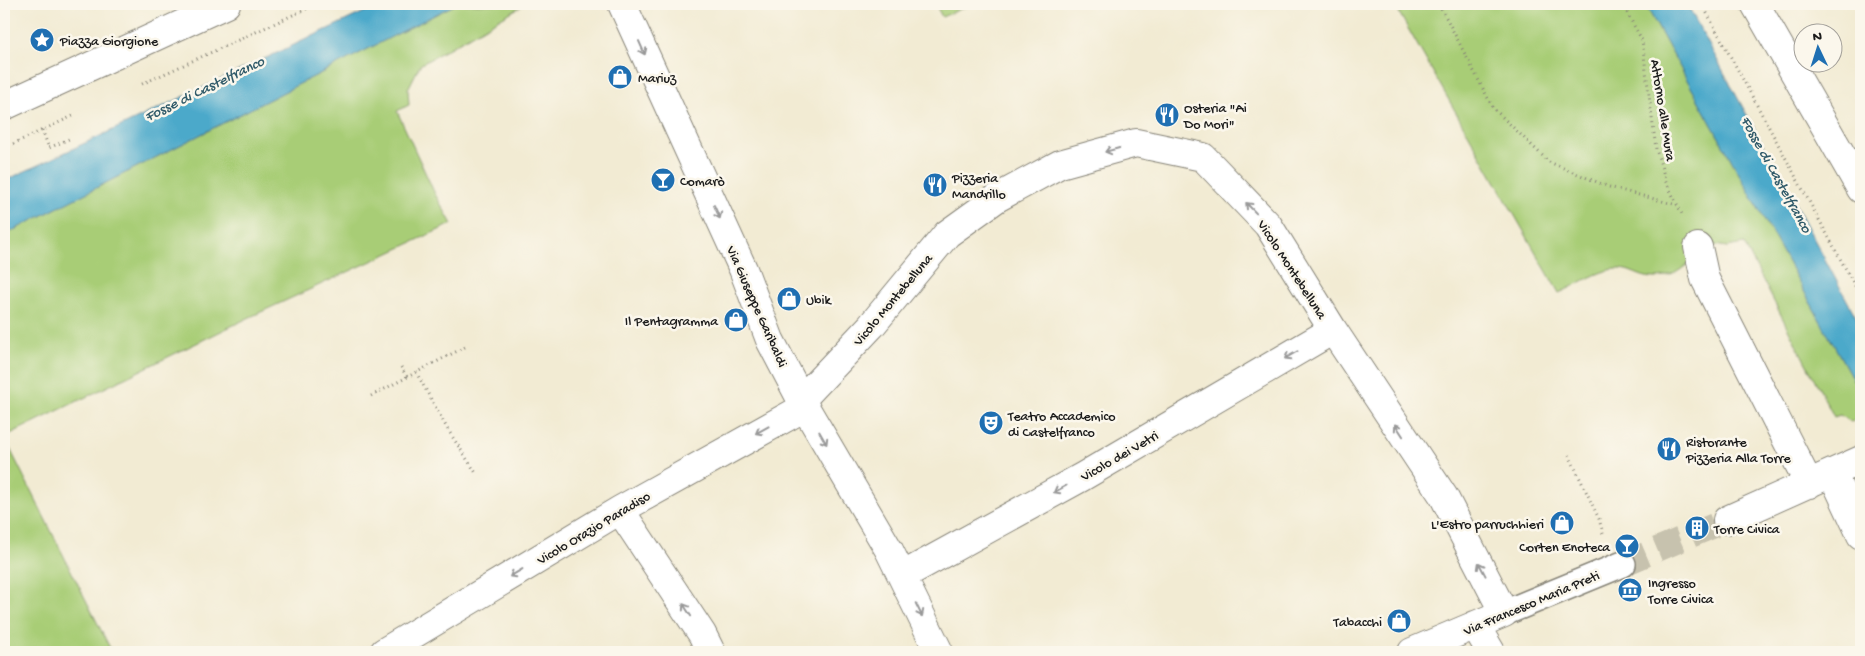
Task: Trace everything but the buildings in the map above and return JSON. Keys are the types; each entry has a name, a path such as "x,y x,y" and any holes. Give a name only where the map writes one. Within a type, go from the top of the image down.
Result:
{"street":[{"path":"4,106 226,4"},
{"name":"Via Giuseppe Garibaldi","path":"622,4 743,269 770,340 803,403 889,550 939,652"},
{"path":"1755,4 1861,189"},
{"name":"Vicolo Montebelluna","path":"803,403 871,326 947,234 997,198 1060,164 1136,143 1203,157 1268,225 1333,330 1444,497 1504,613"},
{"path":"1698,247 1705,279 1839,470 1861,535"},
{"name":"Vicolo dei Vetri","path":"902,576 1082,477 1333,330"},
{"name":"Vicolo Orazio Paradiso","path":"384,652 620,510 803,403"},
{"path":"1727,520 1839,470"},
{"path":"620,510 712,652"},
{"name":"Via Francesco Maria Preti","path":"1412,652 1622,564"},
{"path":"1475,625 1491,652"}],"path":[{"path":"134,88 317,4"},
{"path":"1439,4 1493,108 1549,162 1609,187 1677,205"},
{"name":"Attorno alle Mura","path":"1622,4 1642,40 1656,149 1666,182 1698,247"},
{"path":"1702,4 1861,297"},
{"path":"4,148 82,111"},
{"path":"42,130 49,148 72,138"},
{"path":"371,396 464,348"},
{"path":"401,366 407,377"},
{"path":"416,372 448,430 476,473"},
{"path":"1569,455 1599,519 1606,542"}],"green space":[{"path":"456,4 525,4 420,65 408,89 409,105 397,111 435,194 452,224 248,318 4,437 4,235"},
{"path":"935,4 972,4 942,17"},
{"path":"1394,4 1645,4 1861,394 1861,418 1851,422 1840,415 1834,417 1744,244 1727,247 1708,244 1681,270 1665,277 1646,277 1624,270 1609,270 1559,293"},
{"path":"4,437 112,652 4,652"}],"water":[{"name":"Fosse di Castelfranco","path":"381,4 456,4 4,235 4,181"},
{"name":"Fosse di Castelfranco","path":"1645,4 1687,4 1861,326 1861,394"}],"tunnel":[{"path":"1623,564 1727,520"}],"place":[{"name":"Piazza Giorgione","path":"42,40"},
{"name":"Mariuz","path":"620,77"},
{"name":"Osteria \"Ai Do Mori\"","path":"1167,115"},
{"name":"Comarò","path":"663,180"},
{"name":"Pizzeria Mandrillo","path":"935,185"},
{"name":"Ubik","path":"789,299"},
{"name":"Il Pentagramma","path":"736,320"},
{"name":"Teatro Accademico di Castelfranco","path":"991,423"},
{"name":"Ristorante Pizzeria Alla Torre","path":"1669,449"},
{"name":"L'Estro parruchhieri","path":"1562,523"},
{"name":"Torre Civica","path":"1697,528"},
{"name":"Corten Enoteca","path":"1627,546"},
{"name":"Ingresso Torre Civica","path":"1630,590"},
{"name":"Tabacchi","path":"1399,621"}]}
